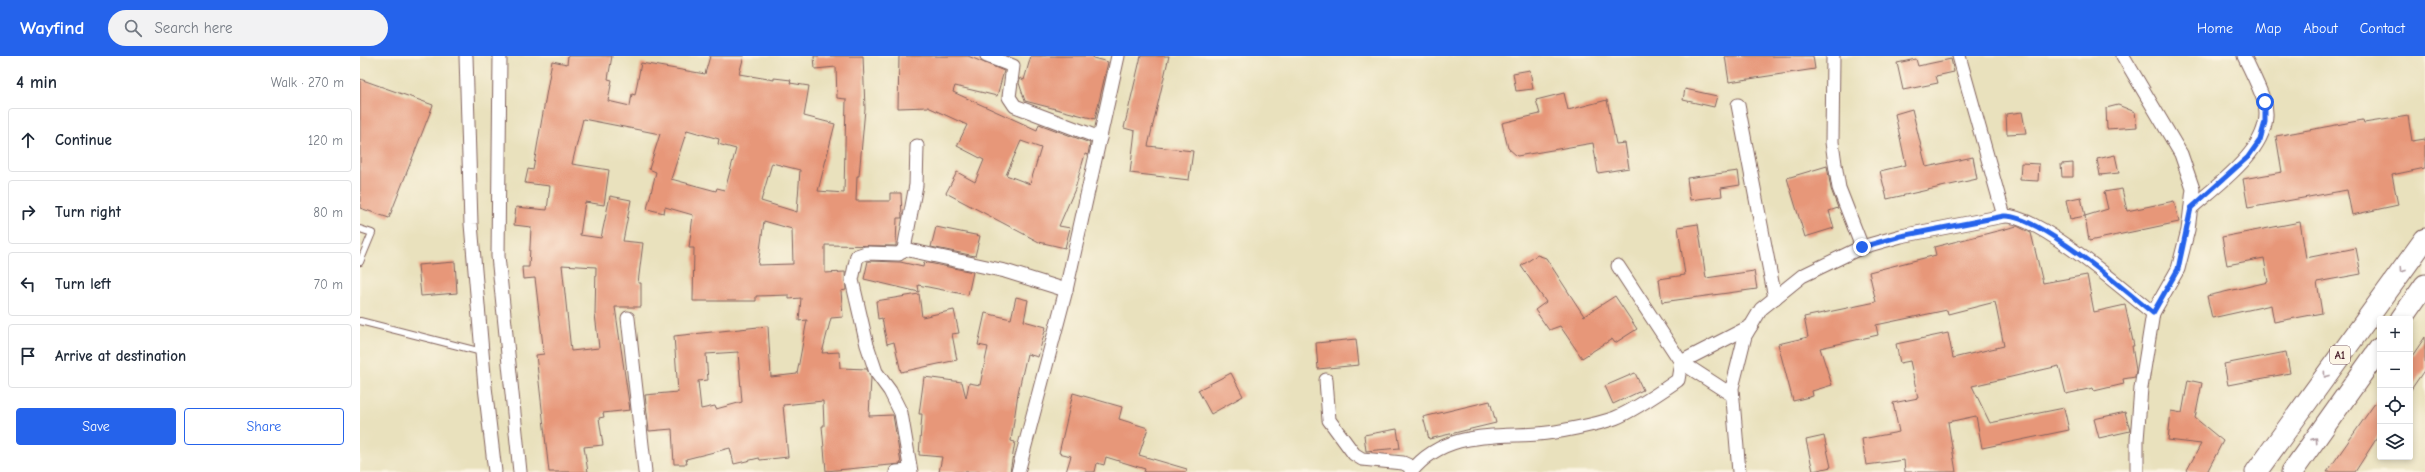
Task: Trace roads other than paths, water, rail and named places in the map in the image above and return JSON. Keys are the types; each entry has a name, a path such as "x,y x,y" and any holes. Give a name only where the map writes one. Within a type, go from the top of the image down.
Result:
{"highway":[{"name":"A1","path":"2256,472 2425,238"},
{"path":"2403,316 2425,285"},
{"name":"A1","path":"2292,472 2377,352"}],"street":[{"path":"466,56 471,224 482,352 495,472"},
{"path":"500,56 498,256 520,472"},
{"path":"987,56 1015,61 1009,97 1015,106 1100,138"},
{"path":"1018,472 1066,290 1118,56"},
{"path":"1833,56 1832,142 1835,164 1839,188 1862,247"},
{"path":"1959,56 2004,216"},
{"path":"2123,56 2181,154 2193,189 2191,208 2178,269 2153,313 2141,388 2137,440 2137,472"},
{"path":"2191,208 2248,157 2260,140 2265,122 2265,102 2244,56"},
{"path":"1738,105 1774,298"},
{"path":"896,472 911,472 901,413 890,391 876,372 866,345 852,280 857,256 866,253 899,254 904,249 916,185 917,146"},
{"path":"1739,472 1732,395 1745,336 1761,309 1802,276 1862,247 1901,236 2004,216 2017,217 2083,256 2153,313"},
{"path":"904,249 1005,271 1066,290"},
{"path":"1618,266 1681,362 1732,395"},
{"path":"628,318 645,472"},
{"path":"1681,362 1751,326"},
{"path":"1326,380 1329,420 1354,454 1362,459 1403,463 1413,470 1429,455 1451,443 1473,437 1540,434 1616,418 1678,380 1681,362"}],"lane":[{"path":"360,229 372,233 360,262"},
{"path":"360,321 482,352"}]}
